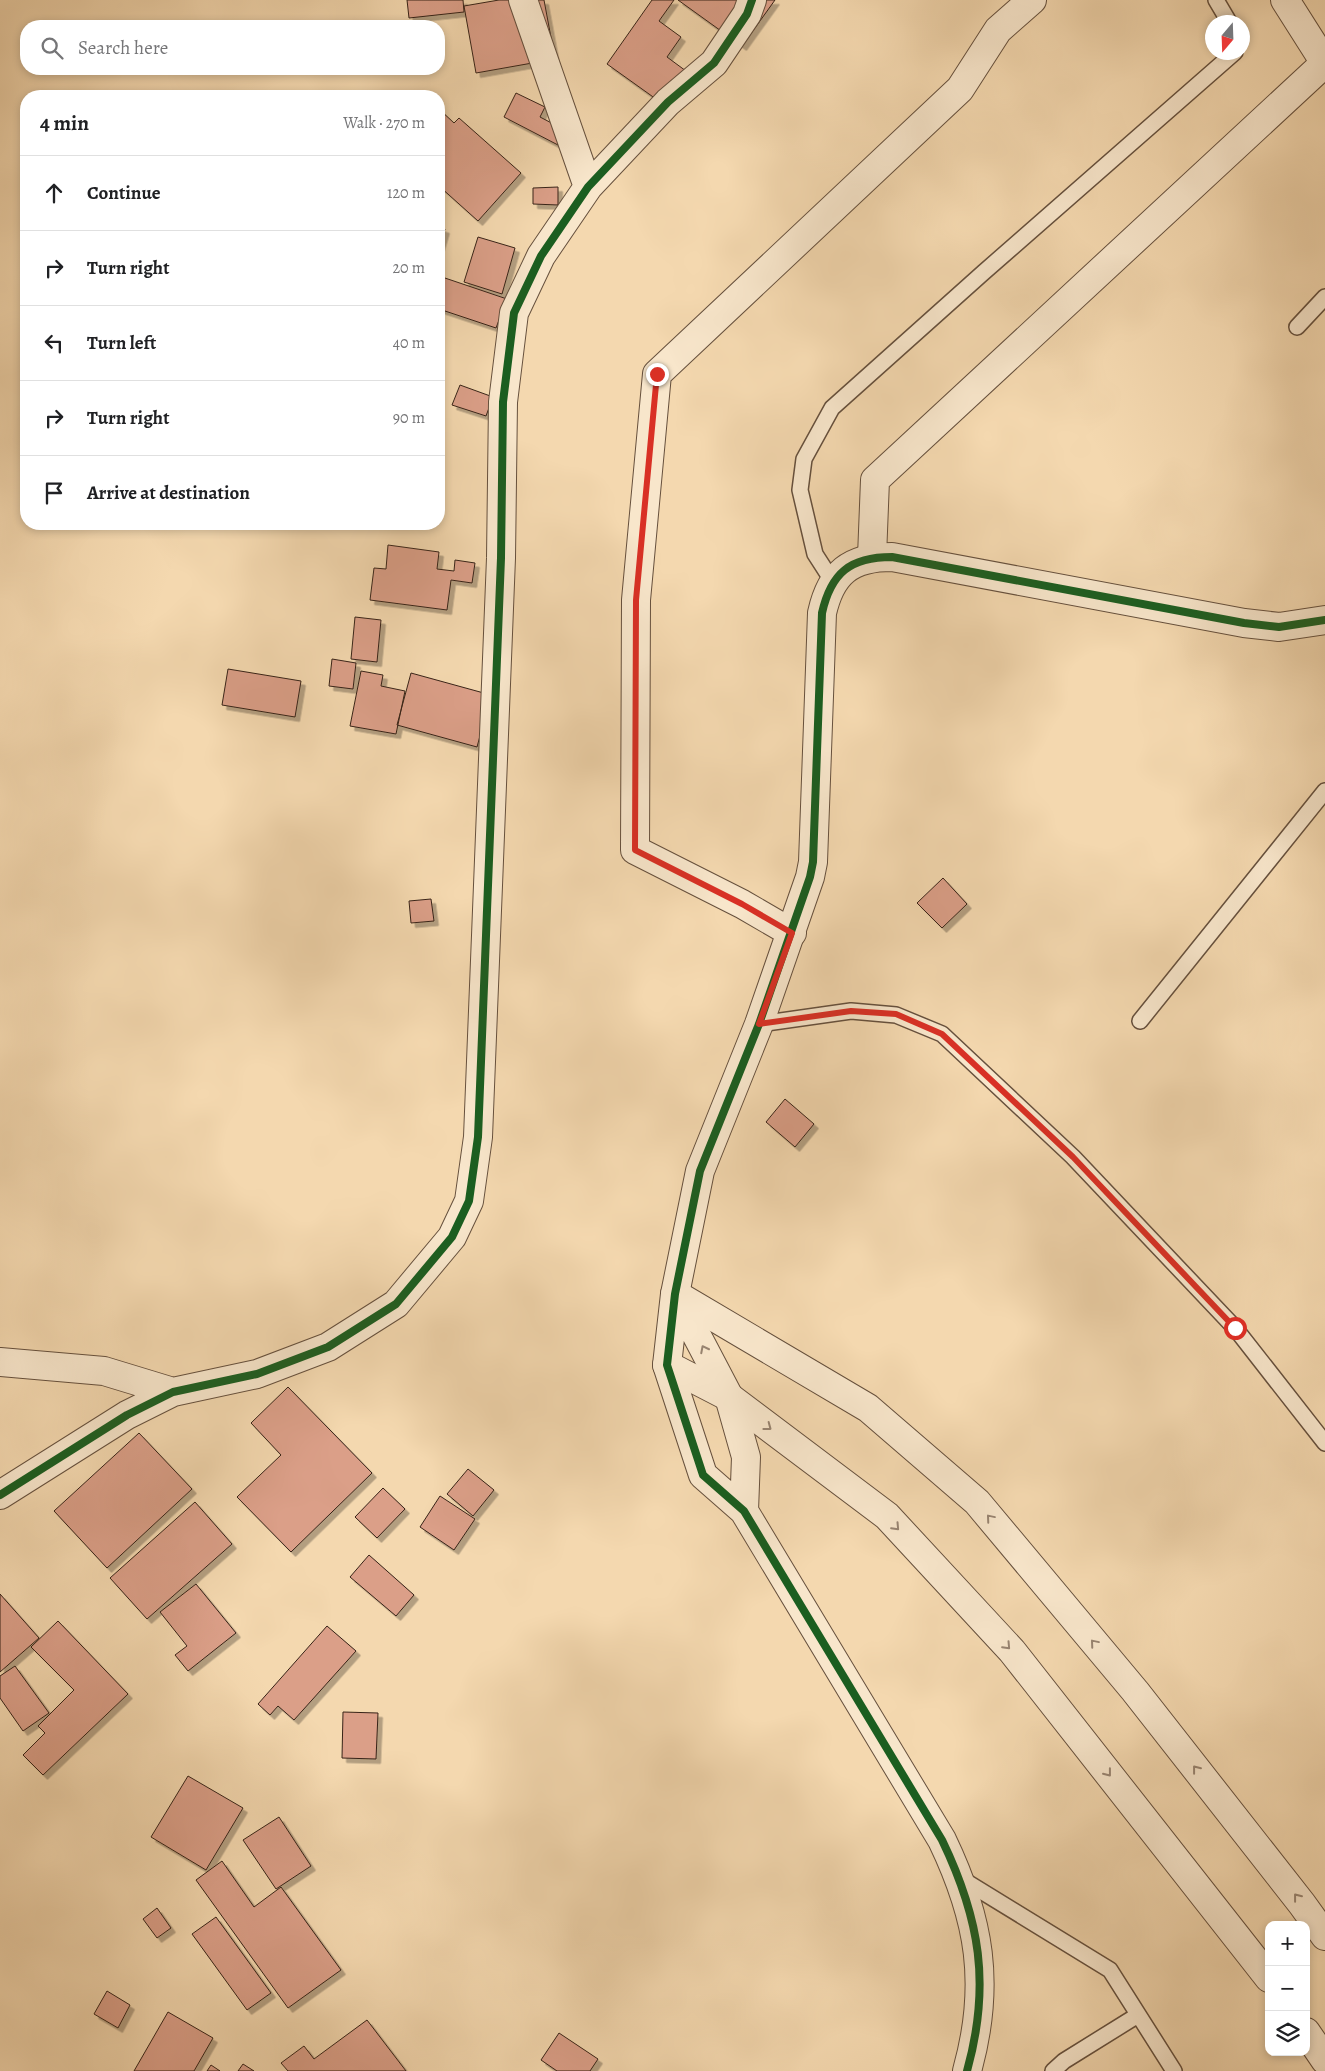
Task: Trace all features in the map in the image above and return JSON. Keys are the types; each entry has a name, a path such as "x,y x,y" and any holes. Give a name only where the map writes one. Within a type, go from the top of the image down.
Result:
{"street":[{"path":"523,0 588,187"},
{"path":"0,1495 127,1415 173,1392 257,1374 328,1346 396,1304 452,1238 469,1201 478,1137 501,558 504,392 514,313 541,256 588,187 668,102 714,63 747,14 752,0"},
{"path":"792,933 742,904 635,850 636,600 657,374 960,89 998,30 1032,0"},
{"path":"872,557 875,480 1325,63 1285,0"},
{"path":"967,2071 975,2042 980,2000 979,1959 972,1917 960,1878 942,1840 744,1511 703,1475 667,1365 675,1294 700,1172 759,1024 808,886 813,862 822,613 827,592 840,573 854,563 872,557 892,557 1244,623 1279,627 1325,620"},
{"path":"675,1294 729,1397 746,1457 744,1511"},
{"path":"675,1294 868,1408 977,1502 1135,1691 1325,1936"},
{"path":"0,1362 104,1371 173,1392"},
{"path":"667,1365 729,1397 886,1516 1012,1651 1265,1973"},
{"path":"1310,2038 1325,2060"}],"lane":[{"path":"1216,0 1225,15"},
{"path":"833,582 815,554 800,490 804,459 832,408 1226,60"},
{"path":"1297,327 1325,298"},
{"path":"1140,1021 1325,791"},
{"path":"759,1024 851,1011 896,1014 942,1034 1073,1157 1235,1328 1325,1443"},
{"path":"960,1878 1110,1970 1174,2071"},
{"path":"1053,2071 1064,2061 1138,2015"}],"building":[{"path":"407,0 463,0 464,12 409,18"},
{"path":"499,0 544,0 555,59 476,73 464,6"},
{"path":"652,0 674,0 659,21 681,37 667,57 686,71 663,104 607,64"},
{"path":"678,0 775,0 742,46"},
{"path":"516,93 545,107 540,117 565,130 558,145 504,117"},
{"path":"445,115 454,123 459,118 521,173 478,221 445,191"},
{"path":"558,187 558,205 533,204 533,188"},
{"path":"478,237 515,248 502,294 464,282"},
{"path":"445,278 507,299 496,328 445,311"},
{"path":"460,385 493,397 486,416 452,405"},
{"path":"388,545 439,552 437,569 454,571 455,560 475,563 472,583 451,580 447,610 370,600 374,568 386,569"},
{"path":"355,617 381,620 377,662 351,659"},
{"path":"332,659 356,663 353,689 329,686"},
{"path":"228,669 301,681 295,717 222,705"},
{"path":"361,671 383,675 381,686 405,691 396,734 350,726"},
{"path":"411,673 491,695 477,747 397,725"},
{"path":"943,878 967,904 942,928 917,903"},
{"path":"431,899 434,921 411,923 409,901"},
{"path":"785,1099 814,1124 795,1147 766,1122"},
{"path":"288,1387 372,1473 291,1552 237,1497 281,1455 251,1423"},
{"path":"139,1433 192,1489 107,1568 54,1511"},
{"path":"468,1469 494,1490 473,1516 447,1494"},
{"path":"383,1488 405,1509 377,1538 355,1517"},
{"path":"440,1496 475,1519 454,1550 420,1527"},
{"path":"195,1502 232,1544 147,1619 110,1578"},
{"path":"369,1555 414,1595 396,1616 350,1577"},
{"path":"196,1584 236,1633 188,1671 175,1655 187,1646 160,1612"},
{"path":"0,1594 39,1638 0,1672"},
{"path":"58,1621 128,1694 43,1775 23,1755 45,1733 38,1726 74,1690 31,1647"},
{"path":"327,1626 356,1651 294,1720 278,1706 270,1715 258,1704"},
{"path":"15,1666 49,1713 23,1731 0,1698 0,1676"},
{"path":"343,1712 378,1713 376,1759 342,1758"},
{"path":"188,1776 243,1808 206,1870 151,1837"},
{"path":"279,1817 311,1866 276,1889 243,1840"},
{"path":"222,1861 254,1907 281,1887 341,1970 288,2008 196,1880"},
{"path":"157,1908 171,1928 157,1938 143,1919"},
{"path":"216,1917 271,1993 247,2010 192,1934"},
{"path":"107,1991 130,2005 118,2028 94,2014"},
{"path":"168,2012 213,2038 194,2071 134,2071"},
{"path":"367,2020 406,2071 288,2071 281,2063 304,2046 314,2059"},
{"path":"559,2033 598,2059 590,2071 557,2071 541,2060"},
{"path":"243,2064 254,2071 238,2071"},
{"path":"211,2065 220,2071 207,2071"}],"cycle path":[{"path":"0,1495 127,1415 173,1392 257,1374 328,1347 396,1304 452,1237 469,1201 478,1137 501,558 503,402 514,313 541,256 588,187 668,102 714,63 747,14 752,0"},
{"path":"967,2071 979,2010 980,1981 973,1925 955,1869 942,1840 744,1511 703,1475 667,1365 675,1294 700,1171 759,1024 810,877 813,862 822,613 831,587 845,570 865,560 892,557 1244,623 1279,627 1325,620"}],"route":[{"path":"657,374 636,600 635,850 742,904 792,933 759,1024 851,1011 896,1014 942,1034 1073,1157 1235,1328"}]}
